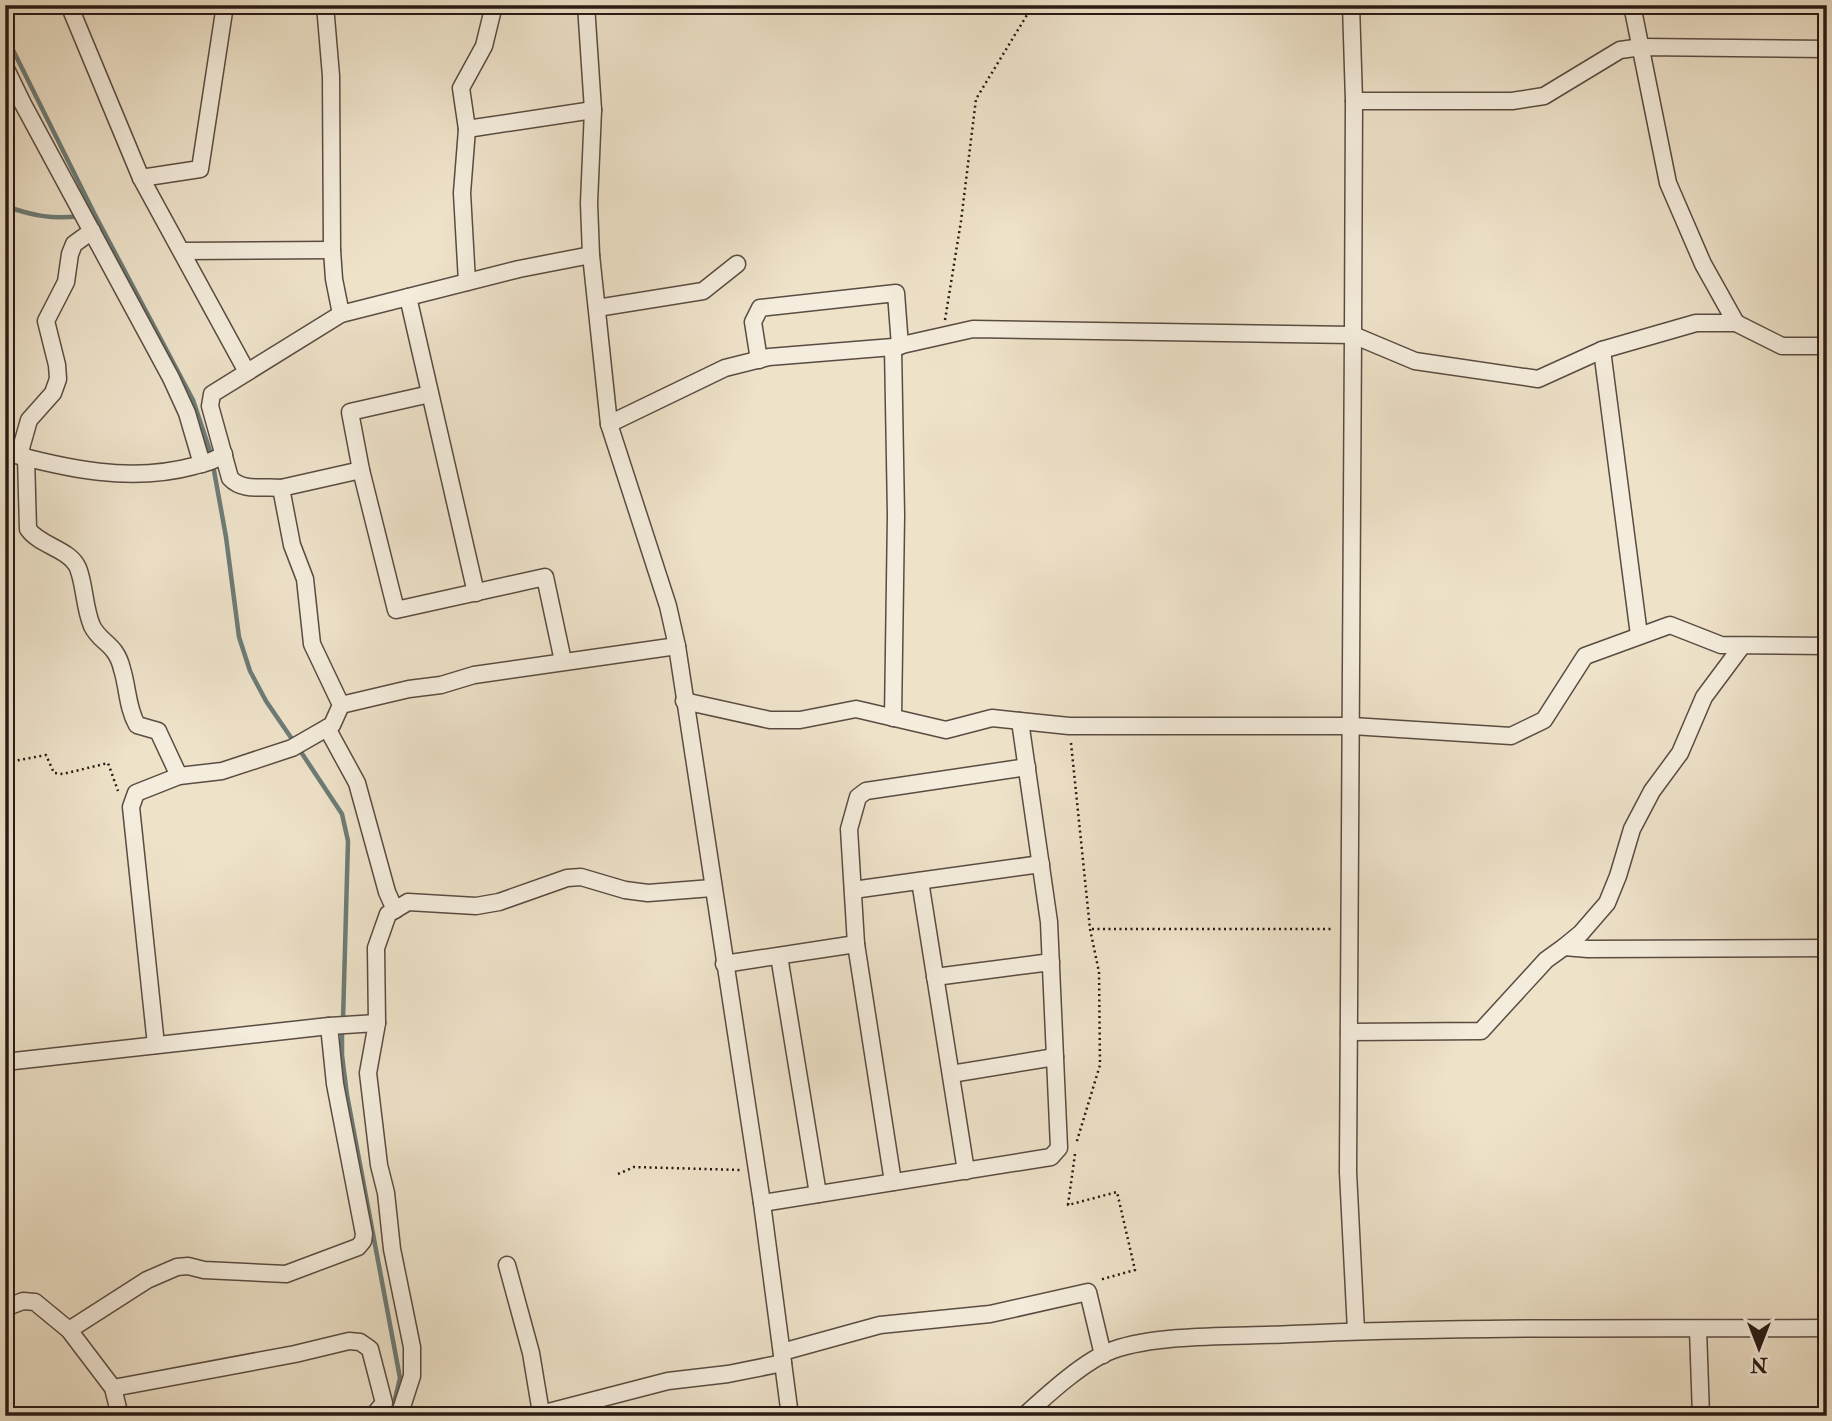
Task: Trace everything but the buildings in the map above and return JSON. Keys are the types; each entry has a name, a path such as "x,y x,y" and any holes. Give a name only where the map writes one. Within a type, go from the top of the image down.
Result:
{"street":[{"path":"69,5 141,178 247,372"},
{"path":"141,178 200,169 225,5"},
{"path":"325,5 331,76 332,250 341,314"},
{"path":"467,282 462,193 467,129 461,88 484,46 494,5"},
{"path":"586,5 593,110 589,203 591,255 609,424 668,606 677,646 762,1203 790,1416"},
{"path":"1351,5 1354,101 1348,1172 1356,1331"},
{"path":"1632,5 1668,183 1703,264 1736,323"},
{"path":"1354,101 1512,101 1544,96 1620,50 1642,47 1827,49"},
{"path":"5,67 213,460 235,483 246,487 281,488 361,470"},
{"path":"467,129 593,110"},
{"path":"92,231 74,244 66,282 47,321 58,379 53,393 29,420 17,455 28,529 35,538 66,555 78,567 85,606 93,629 116,650 130,713 137,725 158,731 179,776"},
{"path":"183,251 332,250"},
{"path":"213,460 210,406 212,394 341,314 467,282 591,255"},
{"path":"597,308 703,291 737,264"},
{"path":"759,360 753,321 760,308 896,293 893,718"},
{"path":"408,297 475,593"},
{"path":"609,424 725,368 759,360 897,347 973,329 1353,335 1415,361 1538,379 1602,350 1696,323 1736,323 1782,346 1827,346"},
{"path":"1602,350 1639,635"},
{"path":"430,394 350,412 361,470 396,610 545,577 563,661"},
{"path":"17,455 83,470 126,474 165,474 213,460"},
{"path":"281,488 292,545 305,579 312,645 341,705"},
{"path":"684,701 770,720 800,720 856,709 946,730 992,718 1069,726 1352,726 1511,736 1544,720 1585,656 1670,625 1721,645 1827,646"},
{"path":"341,705 409,689 441,685 474,675 677,646"},
{"path":"1349,1032 1481,1031 1546,960 1581,933 1606,903 1618,876 1632,829 1653,791 1680,753 1704,697 1742,646"},
{"path":"156,1045 131,807 136,793 179,776 222,771 297,746 332,725 341,705"},
{"path":"762,1203 1051,1157 1059,1148 1049,922 1020,720"},
{"path":"327,728 357,783 387,892 395,910"},
{"path":"893,1182 856,944 849,829 858,797 866,791 1027,767"},
{"path":"853,890 1041,864"},
{"path":"399,1416 412,1376 412,1347 392,1249 368,1073 376,948 388,914 408,902 476,906 499,902 568,878 581,877 625,890 648,893 712,888"},
{"path":"920,881 966,1171"},
{"path":"724,964 856,944"},
{"path":"1564,947 1827,948"},
{"path":"779,956 818,1194"},
{"path":"935,978 1051,962"},
{"path":"5,1062 371,1023"},
{"path":"68,1330 147,1280 177,1267 286,1274 358,1247 364,1234 335,1084 333,1025"},
{"path":"951,1074 1055,1058"},
{"path":"507,1265 531,1353 537,1415 583,1410 668,1381 728,1374 880,1325 990,1314 1088,1292 1103,1355"},
{"path":"5,1308 23,1301 35,1302 68,1330 113,1388 120,1416"},
{"path":"1024,1416 1103,1355 1134,1345 1167,1340 1356,1331 1827,1328"},
{"path":"1698,1329 1701,1416"},
{"path":"113,1388 295,1354 349,1340 360,1342 370,1349 384,1403 379,1415"}],"path":[{"path":"943,337 976,99 1033,5"},
{"path":"1069,726 1090,929 1099,972 1100,1065 1077,1140 1068,1205 1117,1192 1135,1270 1086,1283 1088,1292"},
{"path":"5,752 14,761 46,755 54,773 62,774 108,763 118,791 134,799"},
{"path":"1090,929 1351,929"},
{"path":"618,1174 634,1167 757,1170"}],"waterway":[{"path":"5,34 94,213 193,400 211,454 226,537 239,637 250,671 266,701 294,742"},
{"path":"5,206 42,216 80,216"},
{"path":"299,749 342,814 348,841 343,1020"},
{"path":"342,1029 347,1095 400,1378 395,1399 386,1416"}]}
